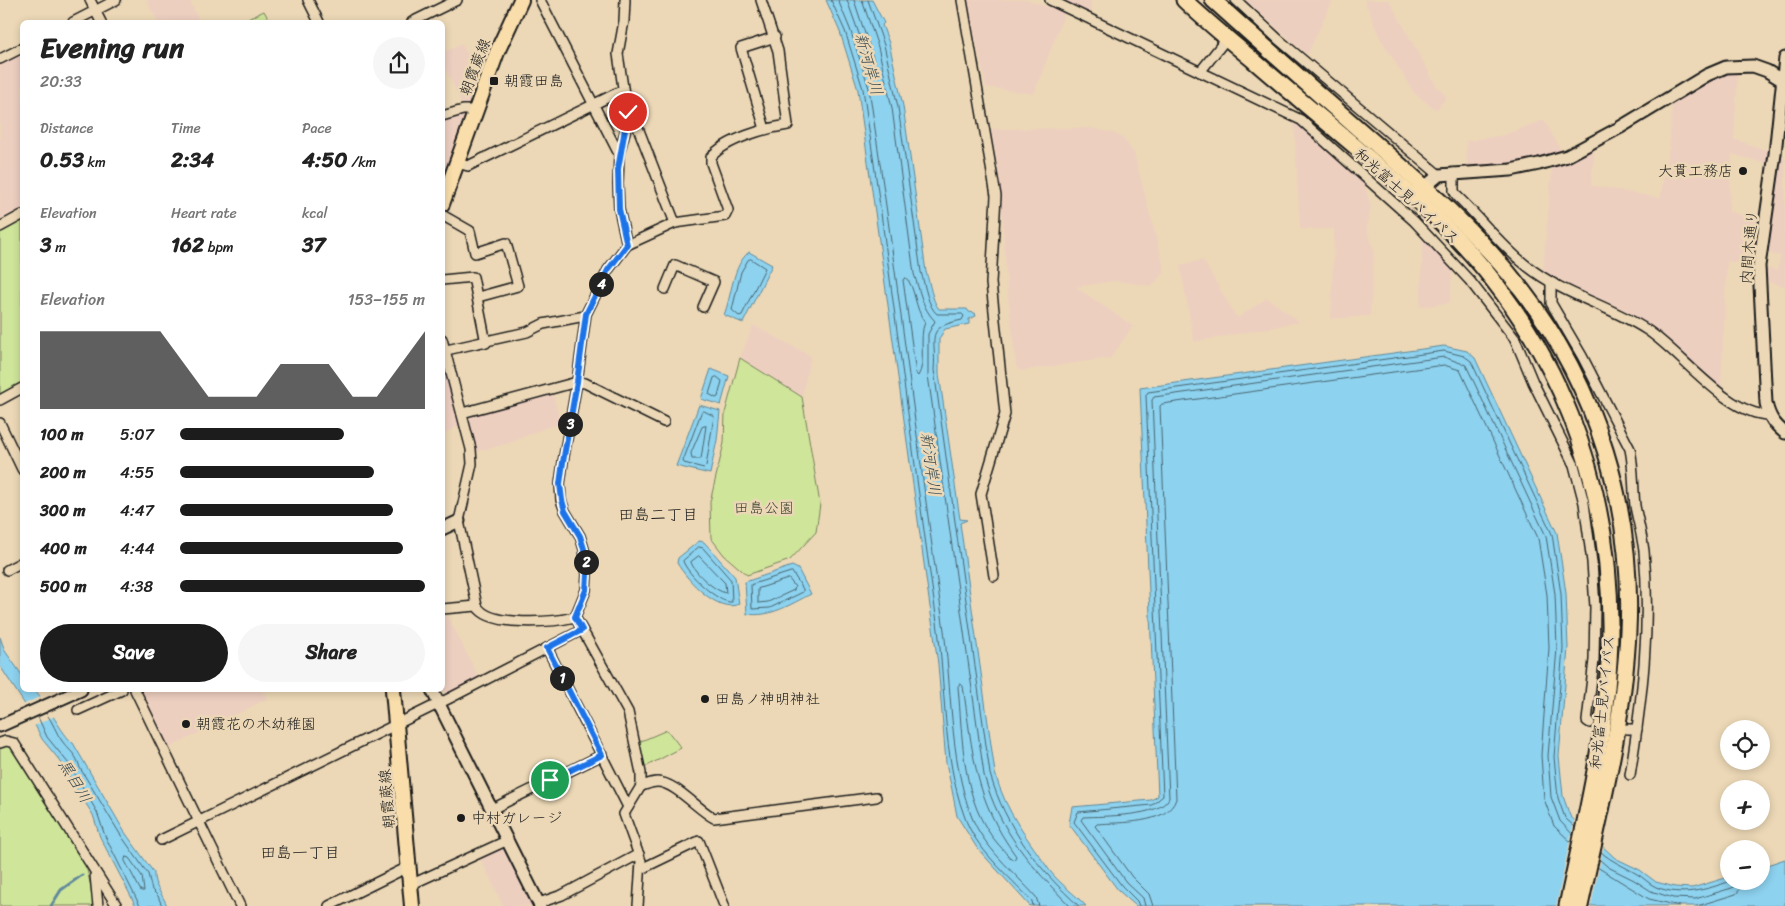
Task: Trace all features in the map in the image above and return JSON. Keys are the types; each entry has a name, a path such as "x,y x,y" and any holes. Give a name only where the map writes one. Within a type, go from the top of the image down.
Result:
{"highway":[{"name":"和光富士見バイパス","path":"1184,0 1414,198 1472,256 1524,324 1563,394 1579,434 1592,476 1608,561 1610,632 1603,719 1585,821 1567,906"},
{"name":"和光富士見バイパス","path":"1213,0 1424,186 1496,258 1548,327 1582,390 1599,431 1612,472 1625,543 1629,586 1628,630 1621,703 1580,906"}],"main road":[{"name":"朝霞蕨線","path":"447,178 457,163 497,52 521,0"},
{"name":"朝霞蕨線","path":"394,692 412,906"}],"street":[{"path":"90,0 100,20"},
{"path":"78,20 116,0"},
{"path":"308,0 318,20"},
{"path":"416,20 458,0"},
{"path":"540,0 619,154"},
{"path":"625,0 624,22 618,54 623,90 628,112 634,120 675,223"},
{"path":"575,617 586,590 587,575 584,549 580,536 565,511 560,484 577,382 585,316 608,270 627,245 675,223 725,216 728,210 711,163 711,156 717,151 765,129 788,125 782,68 775,37 761,0"},
{"path":"962,0 996,196 991,283 1005,414 981,494 994,576"},
{"path":"1050,0 1290,114 1309,126 1414,221 1470,281 1515,339 1533,382 1574,465 1584,503 1592,562 1595,607 1594,660 1588,721 1590,723"},
{"path":"1236,0 1285,45 1439,175"},
{"path":"765,129 741,48 775,37"},
{"path":"1200,72 1227,38"},
{"path":"0,59 20,49"},
{"name":"内間木通り","path":"1769,415 1759,266 1775,154 1785,58"},
{"path":"1414,198 1424,186 1439,175 1511,170 1567,156 1619,128 1707,75 1726,67 1753,66 1783,80"},
{"path":"457,163 468,166 623,90"},
{"path":"445,115 463,110 476,110"},
{"path":"627,245 619,209 619,154 628,112"},
{"path":"1454,173 1454,191 1457,196 1516,257 1551,283 1612,309 1648,331 1717,391 1757,415 1769,415 1775,425 1785,433"},
{"path":"0,227 20,216"},
{"path":"445,217 470,231 475,253 506,243 518,286 478,297"},
{"path":"665,289 676,265 714,282 704,307"},
{"path":"445,280 473,277 486,343"},
{"path":"1551,283 1551,303 1582,356 1630,449 1634,465 1633,488 1644,550 1647,617 1637,729 1630,774"},
{"path":"445,351 486,343 527,332 543,324 585,316"},
{"path":"445,354 462,413 472,464 459,521 477,606 480,612 487,616 511,620 536,622 575,617"},
{"path":"462,413 577,382 585,383 664,422"},
{"path":"0,400 20,389"},
{"path":"0,423 20,465"},
{"path":"445,528 459,521"},
{"path":"7,570 20,563"},
{"path":"445,609 477,606"},
{"path":"575,617 628,712 641,773 641,786 624,814 639,854 641,869 638,906"},
{"path":"161,840 396,723 439,704 582,630"},
{"path":"547,648 628,807"},
{"path":"5,724 76,692"},
{"path":"78,710 118,692"},
{"path":"136,692 240,906"},
{"path":"433,692 540,905 639,854"},
{"path":"1627,729 1637,729"},
{"path":"0,743 6,741 14,743 117,906"},
{"path":"492,808 602,755"},
{"path":"641,786 657,782 675,788 701,811 714,818 876,797"},
{"path":"410,885 508,840"},
{"path":"641,869 699,841 724,905"},
{"path":"329,906 408,867"},
{"path":"94,870 98,906"}],"shaded area":[{"path":"146,0 189,0 199,20 157,20"},
{"path":"967,0 1027,0 1065,12 1034,94 986,87"},
{"path":"1062,0 1091,0 1092,14"},
{"path":"1245,0 1333,0 1307,55"},
{"path":"1364,0 1389,0 1436,85 1447,97 1436,110 1414,93 1379,36"},
{"path":"462,44 479,76 468,105 463,107 445,67 445,52"},
{"path":"20,53 20,210 0,219 0,63"},
{"path":"1730,71 1738,71 1734,139 1769,151 1767,164 1732,154 1729,211 1758,221 1753,265 1727,261 1721,389 1629,312 1573,287 1543,270 1552,167 1573,160 1595,148 1591,185 1660,198 1669,147 1672,103 1718,75"},
{"path":"465,114 445,172 445,119"},
{"path":"1544,120 1562,152 1513,164 1467,166 1466,141 1504,135"},
{"path":"1294,124 1302,126 1363,179 1371,207 1367,229 1374,250 1370,316 1331,319 1334,229 1300,229"},
{"path":"1091,128 1114,133 1124,139 1134,153 1165,271 1152,286 1115,281 1076,287 1133,326 1111,358 1020,371 1016,366 1007,287 1000,183 991,129"},
{"path":"1781,156 1785,158 1785,287 1766,281 1766,268 1777,270 1780,256 1766,253"},
{"path":"1423,236 1453,265 1450,303 1420,307"},
{"path":"1203,260 1237,318 1267,298 1300,322 1194,342 1180,265"},
{"path":"753,325 811,356 802,397 740,358"},
{"path":"445,369 461,425 445,433"},
{"path":"553,394 561,424 547,427 510,443 476,452 469,420 472,416"},
{"path":"445,616 448,616 479,678 446,695"},
{"name":"朝霞花の木幼稚園","path":"139,692 263,692 267,699 167,749"},
{"path":"502,845 533,906 503,906 479,856"}],"green space":[{"path":"264,11 269,20 246,20"},
{"path":"20,221 20,385 0,395 0,231"},
{"name":"田島公園","path":"740,358 802,397 820,504 816,532 790,560 747,575 724,555 711,538 710,502 724,443 725,413"},
{"path":"667,730 681,748 645,767 639,742"},
{"path":"14,745 85,862 95,903 92,906 0,906 0,746"}],"water":[{"name":"新河岸川","path":"826,0 872,0 884,23 882,25 889,43 903,106 926,272 933,297 939,309 967,309 969,312 975,313 976,316 969,319 969,324 945,329 939,339 939,374 960,519 967,520 960,523 995,773 1005,801 1026,836 1054,876 1086,906 1030,906 977,848 957,816 946,763 938,664 858,90 840,32"},
{"path":"749,252 772,265 743,323 724,315 739,265"},
{"path":"1444,346 1467,351 1475,358 1557,533 1566,593 1568,648 1559,756 1563,796 1570,816 1615,858 1640,870 1656,882 1675,887 1692,888 1720,880 1720,890 1770,890 1770,864 1785,859 1785,906 1136,906 1118,890 1069,824 1072,807 1151,800 1158,796 1140,388"},
{"path":"711,369 729,376 721,405 701,399"},
{"path":"699,405 720,411 717,440 710,474 676,466"},
{"path":"699,541 704,542 735,577 739,604 731,606 713,600 695,586 677,563 678,558"},
{"path":"792,566 798,569 811,594 772,612 756,615 747,614 745,582"},
{"name":"黒目川","path":"0,637 5,651 20,672 20,692 36,692 73,743 124,831 154,873 157,886 167,906 136,906 100,837 93,815 65,767 42,739 24,703 0,666"}],"pier":[{"path":"43,695 57,715 34,726 23,705"},
{"path":"1575,817 1604,845 1591,906 1556,906"}],"waterway":[{"path":"51,906 61,890 82,875"}],"place":[{"name":"朝霞田島","path":"494,81"},
{"name":"大貫工務店","path":"1743,171"},
{"name":"田島ノ神明神社","path":"705,699"},
{"name":"朝霞花の木幼稚園","path":"186,724"},
{"name":"中村ガレージ","path":"461,818"}],"district":[{"name":"田島二丁目","path":"658,514"},
{"name":"田島一丁目","path":"300,852"}],"route":[{"path":"550,780 602,755 547,648 582,630 575,617 586,590 587,575 584,549 580,536 565,511 560,484 586,314 608,270 627,245 619,209 618,169 619,154 628,121 628,112"}]}
